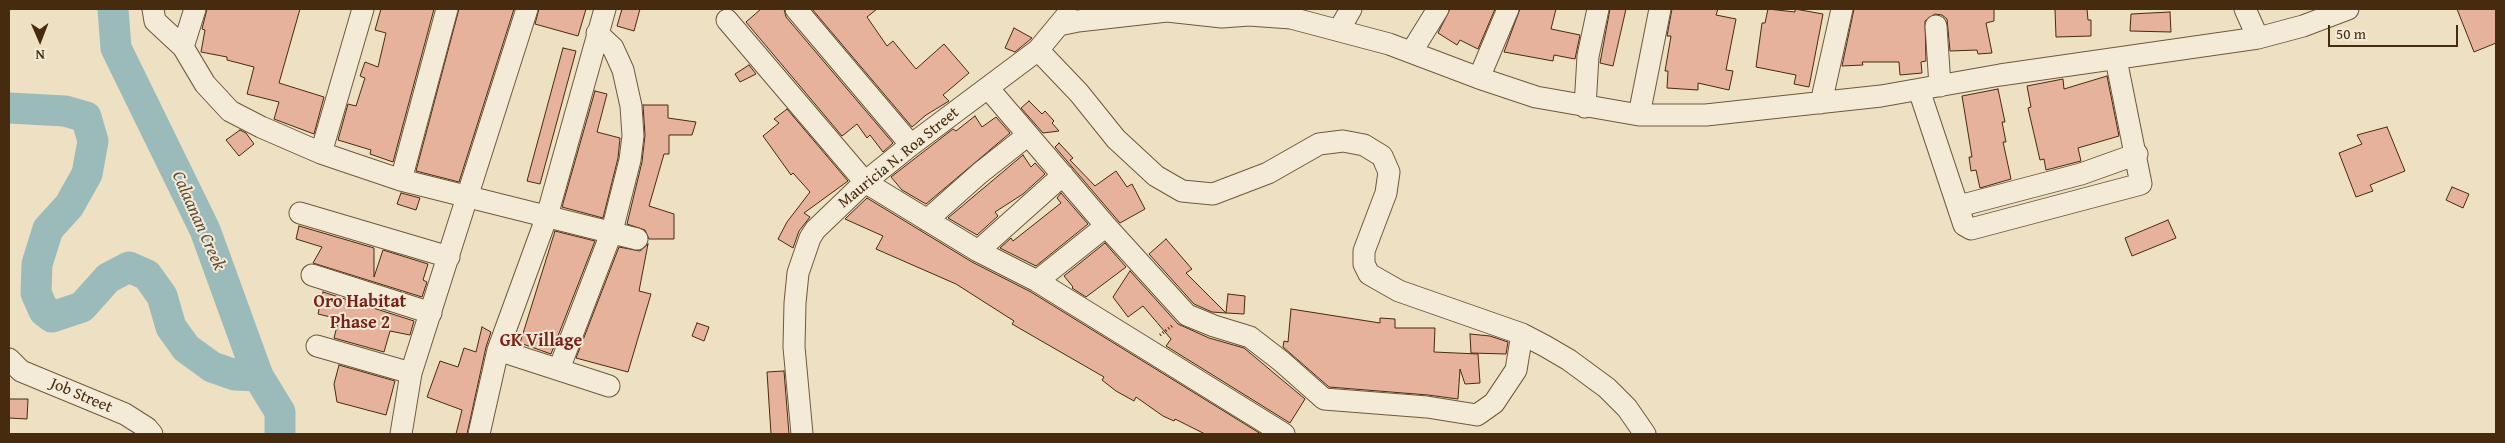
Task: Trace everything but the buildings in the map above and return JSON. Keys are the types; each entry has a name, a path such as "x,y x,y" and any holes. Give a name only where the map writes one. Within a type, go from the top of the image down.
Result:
{"street":[{"path":"153,9 156,20 183,47 206,84 230,110 261,127 321,153 401,180 612,231 637,239"},
{"path":"183,47 196,9"},
{"path":"321,153 363,9"},
{"path":"401,180 447,9"},
{"path":"402,434 412,373 527,9"},
{"path":"479,434 498,350 546,216 605,9"},
{"path":"796,9 911,144"},
{"path":"1339,30 1351,9"},
{"path":"1412,51 1438,9"},
{"path":"1479,78 1508,9"},
{"path":"1585,107 1588,56 1598,9"},
{"path":"1639,116 1660,9"},
{"path":"1821,103 1842,9"},
{"path":"2245,9 2258,38"},
{"path":"1066,17 1078,21 1167,11 1222,16 1294,14 1339,30 1412,51 1479,78 1536,97 1639,116 1706,116 1919,90 2258,38 2302,26 2348,9"},
{"name":"Mauricia N. Roa Street","path":"802,434 794,347 795,302 798,269 815,230 865,182 911,144 1038,50 1066,17"},
{"path":"727,20 865,182 978,251 1036,281 1284,434"},
{"path":"1936,26 1940,86"},
{"path":"560,369 612,231 630,160 632,129 624,70 613,48 597,33"},
{"path":"1038,50 1079,93 1116,139 1156,176 1182,191 1213,194 1268,173 1320,144 1343,141 1364,145 1382,156 1388,172 1386,193 1364,251 1364,264 1369,274 1399,291 1522,334 1569,360 1607,388 1626,408 1645,434"},
{"path":"1919,90 1960,206 1964,225 1971,229 2139,185 2142,182 2116,59"},
{"path":"988,88 1106,226 1187,315 1250,337 1282,361 1324,399 1427,407 1476,415 1494,403 1516,370 1522,334"},
{"path":"927,220 980,173 1028,135"},
{"path":"1960,206 2081,174 2137,154"},
{"path":"978,251 1063,175"},
{"path":"300,213 450,256"},
{"path":"1036,281 1106,226"},
{"path":"312,275 431,313"},
{"path":"317,346 412,373"},
{"path":"498,350 609,386"},
{"name":"Job Street","path":"13,367 125,414 147,428 152,434"}],"path":[{"path":"1144,347 1187,315"}],"waterway":[{"name":"Calaanan Creek","path":"113,9 116,48 205,230 258,376 280,412 280,434"},
{"path":"9,108 65,111 86,117 93,141 87,174 69,206 48,229 37,264 36,293 44,311 52,317 82,307 108,278 129,267 147,275 162,296 171,327 186,348 212,367 235,375 258,376"}],"district":[{"name":"Oro Habitat Phase 2","path":"360,312"},
{"name":"GK Village","path":"541,341"}]}
